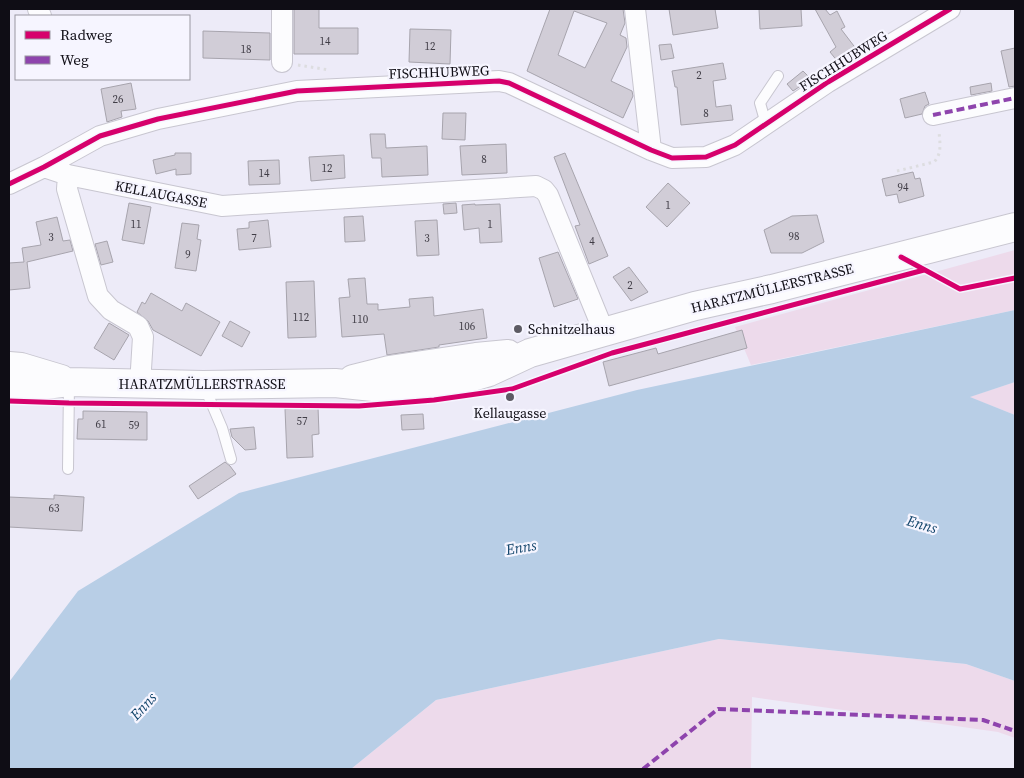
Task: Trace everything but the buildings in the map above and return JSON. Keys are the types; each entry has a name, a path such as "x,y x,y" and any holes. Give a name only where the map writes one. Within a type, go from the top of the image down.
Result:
{"main road":[{"name":"HARATZMÜLLERSTRASSE","path":"9,387 21,388 70,382 203,385 335,384 392,389 434,385 472,378 530,353 695,306 772,289 1015,227"},
{"name":"HARATZMÜLLERSTRASSE","path":"9,366 21,367 70,382"}],"street":[{"path":"282,9 282,62"},
{"path":"635,9 650,150"},
{"name":"FISCHHUBWEG","path":"9,184 100,136 158,118 297,91 472,82 509,84 650,150 672,158 706,157 734,145 828,82 950,9"},
{"path":"936,115 1015,98"},
{"name":"KELLAUGASSE","path":"44,167 68,175 222,206 536,186 544,190 548,195 604,332"},
{"path":"68,175 68,189 98,296 111,310 138,326 143,337 140,384"}],"lane":[{"path":"766,124 760,103 778,76"},
{"path":"68,469 70,382"},
{"path":"203,385 222,428 231,459"}],"path":[{"path":"897,172 930,164 938,158 940,151 936,115"}],"shaded area":[{"path":"1015,250 1015,310 751,365 735,327"},
{"path":"1015,382 1015,415 969,397"},
{"path":"719,639 966,664 1015,681 1015,738 998,732 752,697 751,769 351,769 436,700"}],"water":[{"name":"Enns","path":"1015,310 1015,382 970,397 1015,415 1015,681 966,664 719,639 436,700 351,769 9,769 9,682 78,591 239,493 637,390"}],"marked path":[{"path":"933,115 1015,98"},
{"path":"643,769 718,709 983,720 1015,731"}],"cycle path":[{"path":"9,184 100,136 158,119 297,91 499,81 509,83 651,150 672,158 706,157 735,145 828,82 950,9"},
{"path":"901,257 960,289 1015,278"},
{"path":"9,401 359,406 434,400 512,389 612,353 924,270"}],"place":[{"name":"Schnitzelhaus","path":"518,329"},
{"name":"Kellaugasse","path":"510,397"}]}
